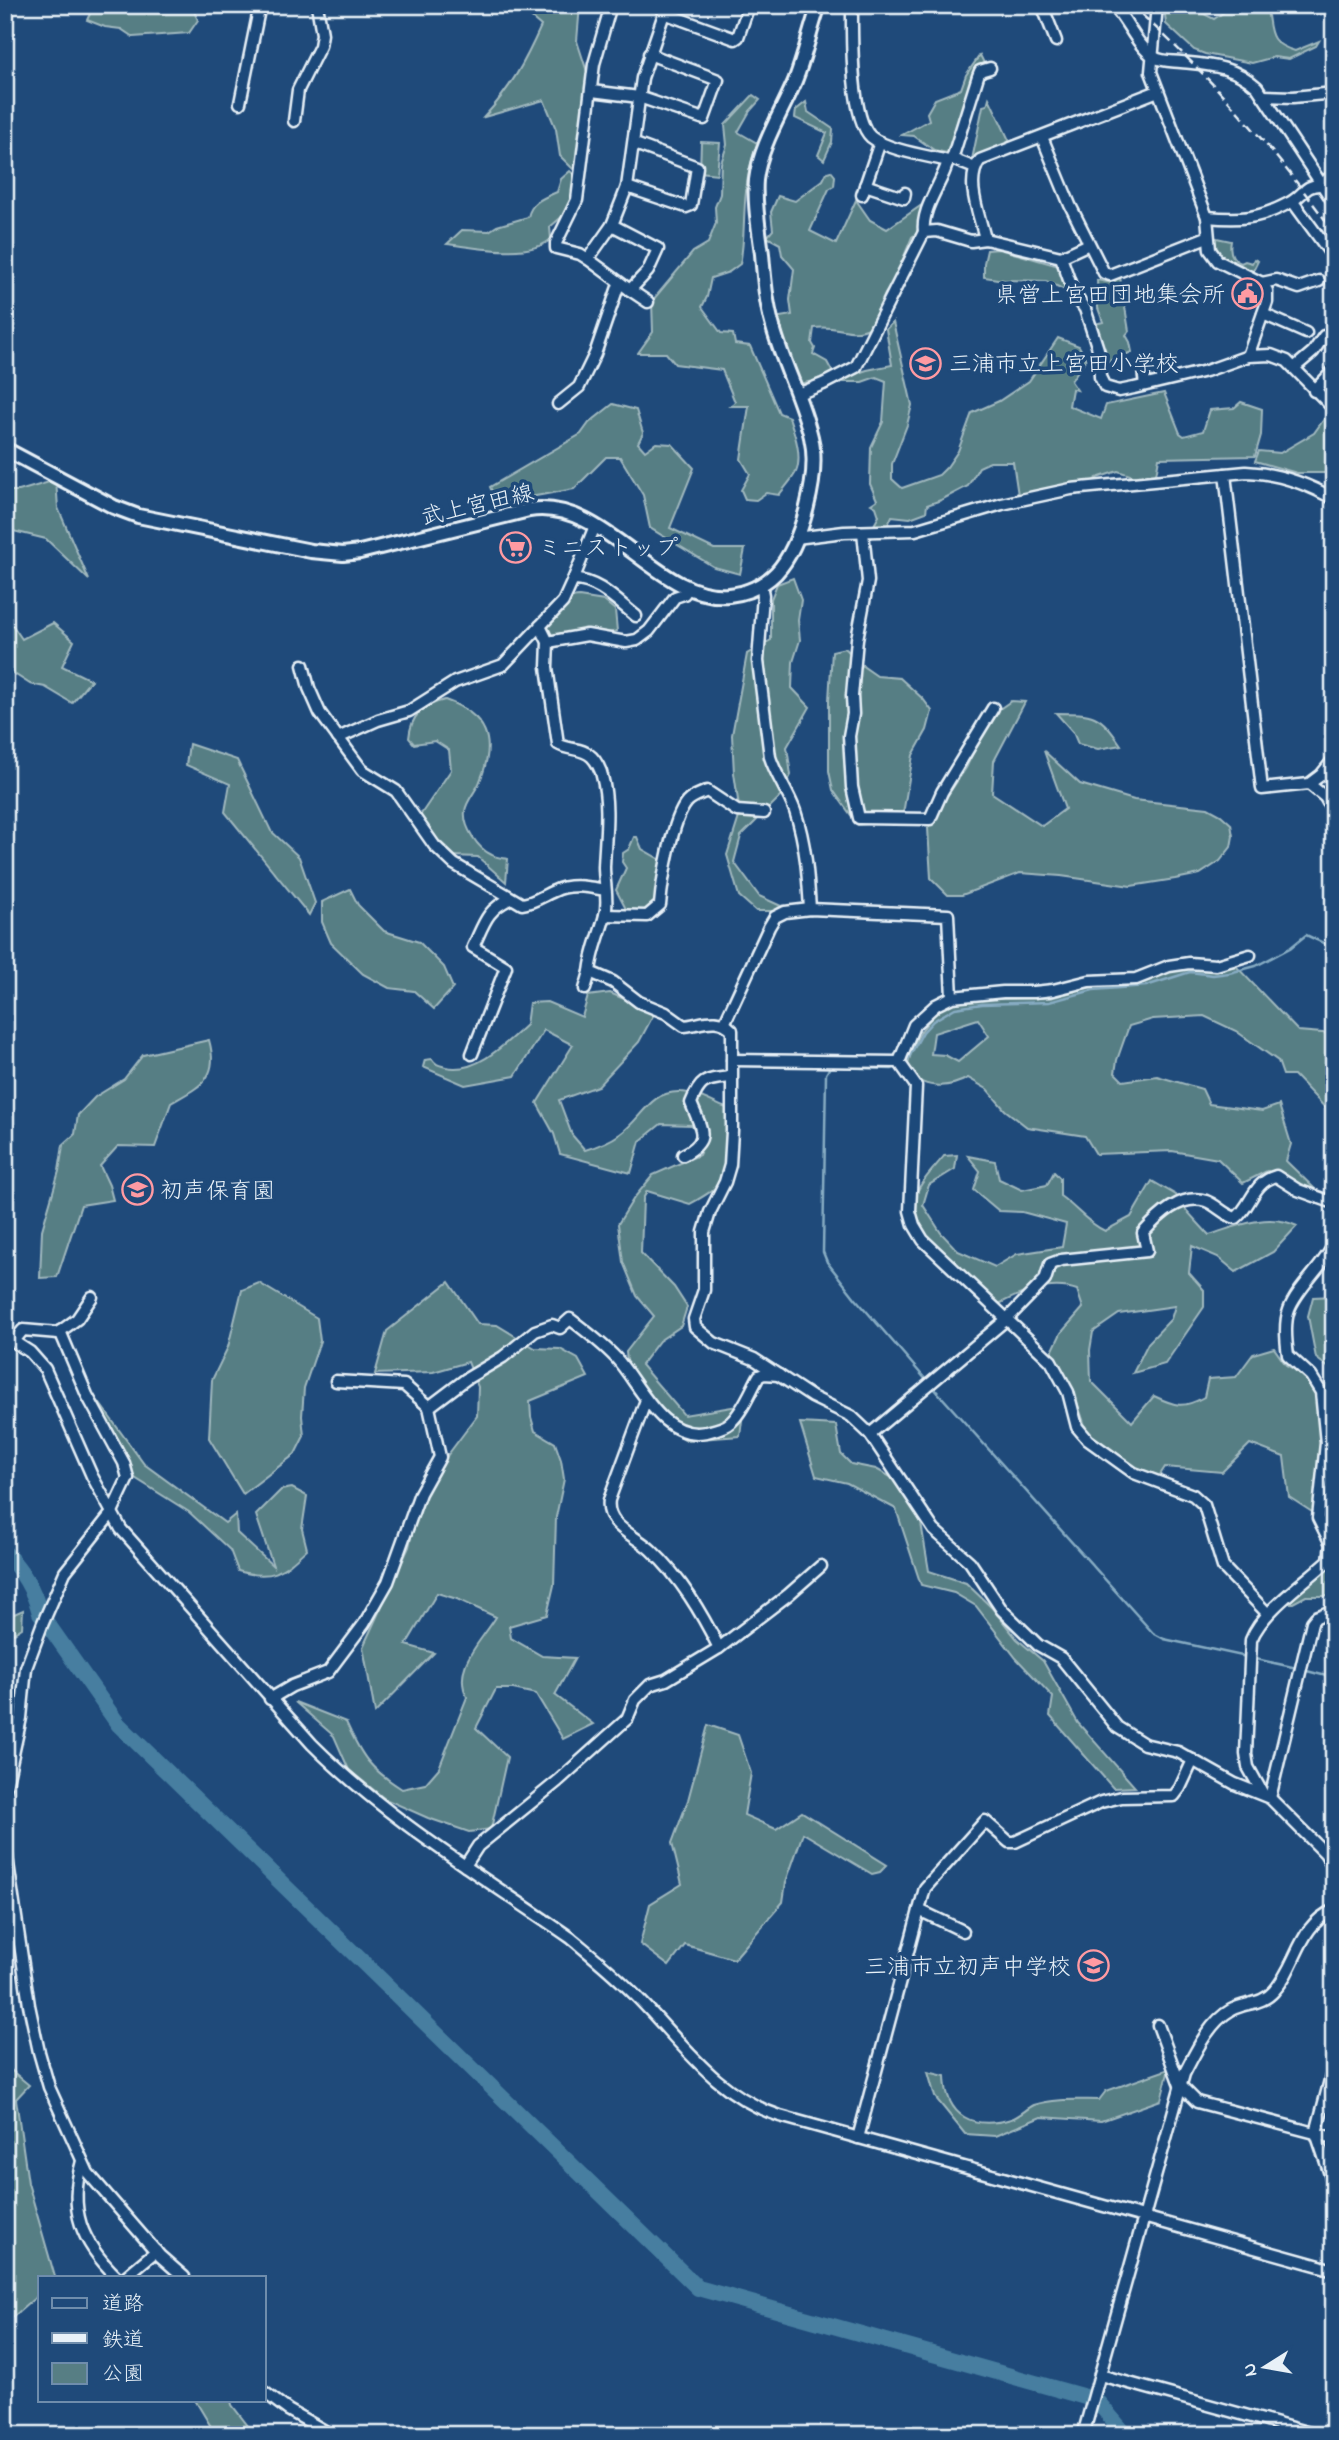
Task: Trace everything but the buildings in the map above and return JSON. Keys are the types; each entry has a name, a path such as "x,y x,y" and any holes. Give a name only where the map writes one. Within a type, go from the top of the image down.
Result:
{"main road":[{"path":"761,585 781,567 796,538 810,490 814,465 812,439 773,327 766,294 756,204 756,177 796,78 819,5"},
{"name":"武上宮田線","path":"5,449 114,507 138,516 319,552 343,554 386,547 538,509 565,512 595,526 690,587 729,595 746,592 761,585"}],"street":[{"path":"240,103 260,5"},
{"path":"294,121 298,90 320,46 322,34 317,5"},
{"path":"611,5 594,64 577,200 556,248 580,254 648,302"},
{"path":"588,259 612,225 627,187 635,144 639,97 649,54 665,9 735,39 749,5"},
{"path":"852,5 851,54 859,111 867,132 880,142 975,168"},
{"path":"1042,5 1056,41"},
{"path":"1114,5 1152,55 1165,60 1227,68 1246,78 1263,96 1334,203"},
{"path":"1157,5 1151,72 1208,216 1208,237 1213,257 1262,283 1267,291 1267,302 1248,356"},
{"path":"592,91 639,97 704,119 719,83 716,78 649,54"},
{"path":"798,394 856,367 924,232 923,225 928,208 950,160 980,71 990,68"},
{"path":"985,240 972,183 980,160 1158,91"},
{"path":"1263,96 1293,97 1334,93"},
{"path":"1042,136 1070,205 1107,275 1208,237"},
{"path":"880,142 864,190 898,197"},
{"path":"627,187 689,207 695,185 697,167 635,144"},
{"path":"1208,216 1255,218 1293,202 1312,184 1321,185 1334,174"},
{"path":"1293,202 1334,258"},
{"path":"612,225 658,249 648,271 631,290"},
{"path":"924,232 937,232 971,241 985,240 1060,257 1089,244"},
{"path":"1060,257 1074,294 1085,309 1099,352 1100,377 1105,387 1119,391 1206,371 1248,356 1271,355 1287,361 1334,409"},
{"path":"1262,283 1276,280 1299,288 1319,281"},
{"path":"558,404 579,387 595,355 619,284"},
{"path":"1263,314 1306,333"},
{"path":"1294,368 1313,352 1324,336 1329,337"},
{"path":"1143,370 1145,385"},
{"path":"1314,391 1334,370"},
{"path":"796,538 915,530 1002,504 1071,489 1225,474 1253,472 1285,477 1334,499"},
{"path":"1225,474 1262,789 1309,784 1321,775 1334,759"},
{"path":"338,738 378,720 409,711 455,682 503,664 564,602 595,526"},
{"path":"863,532 868,581 857,639 849,736 852,787 859,818 930,819 942,792 993,708"},
{"path":"573,580 582,579 599,588 636,616"},
{"path":"761,585 763,595 758,662 770,757 774,772 796,812 807,858 810,909"},
{"path":"548,642 587,635 626,642 637,640 649,631 675,597 684,594 690,587"},
{"path":"540,626 548,642 547,667 558,744 564,748 583,751 594,758 602,775 606,806 605,915 593,948 585,989"},
{"path":"303,665 314,700 338,738 362,769 396,791 434,845 454,863 522,904 573,886 605,890"},
{"path":"1309,784 1325,797 1334,813"},
{"path":"605,915 647,916 660,905 662,880 670,847 680,813 688,800 706,791 737,811 764,813"},
{"path":"472,1054 506,967 473,947 486,918 495,906 510,899"},
{"path":"725,1022 775,917 785,912 810,909 948,915 952,997"},
{"path":"900,1065 914,1025 936,1005 952,997 1034,992 1089,981 1136,979 1169,966 1189,962 1216,965 1250,955"},
{"path":"590,972 613,982 639,1002 666,1013 684,1026 701,1025 715,1020 725,1022 732,1030 730,1164 704,1232 704,1290 694,1319 695,1327 714,1343 754,1359 812,1397 851,1416 870,1434 934,1530 970,1562 1002,1610 1018,1627 1038,1645 1060,1658 1117,1727 1144,1744 1178,1752 1235,1784 1267,1796"},
{"path":"732,1060 900,1065"},
{"path":"900,1065 916,1086 910,1211 923,1240 1051,1361 1068,1392 1077,1427 1088,1440 1134,1473 1193,1495 1203,1506 1223,1567 1266,1613"},
{"path":"683,1155 696,1149 701,1142 702,1135 691,1103 698,1086 706,1080 731,1077"},
{"path":"870,1434 1007,1319 1045,1280 1050,1264 1061,1260 1147,1251 1143,1233 1158,1217 1188,1200 1205,1201 1236,1218 1256,1187 1276,1176 1297,1190 1334,1203"},
{"path":"1334,1244 1289,1310 1285,1336 1288,1355 1311,1376 1321,1392 1326,1443 1318,1518 1331,1544 1329,1560 1266,1613 1255,1631 1249,1665 1246,1754 1248,1768 1267,1796 1325,1853 1334,1868"},
{"path":"92,1297 77,1319 60,1331 23,1330 10,1339 30,1353 45,1369 111,1514 147,1560 270,1699 349,1780 405,1825 560,1931 596,1959 629,1988 705,2069 738,2098 765,2111 858,2138 1334,2270"},
{"path":"429,1406 503,1357 540,1328 552,1325 560,1328 570,1319 614,1356 646,1400 676,1428 685,1432 702,1433 730,1423 761,1375 781,1375"},
{"path":"5,1791 21,1718 26,1668 44,1620 65,1572 111,1514 128,1478 124,1463 87,1395 60,1331"},
{"path":"270,1699 292,1686 328,1672 364,1624 387,1582 416,1501 440,1457 429,1406 404,1385 336,1381"},
{"path":"646,1400 609,1500 608,1511 615,1523 650,1550 677,1578 700,1610 719,1648"},
{"path":"465,1866 478,1846 558,1781 627,1719 635,1700 650,1685 666,1680 719,1648 821,1566"},
{"path":"1267,1796 1312,1622 1316,1617 1334,1611"},
{"path":"858,2138 925,1888 985,1821 1009,1842 1015,1842 1101,1802 1122,1797 1174,1796 1194,1760"},
{"path":"5,1843 29,2005 49,2087 88,2173 156,2251 183,2276"},
{"path":"919,1910 963,1931"},
{"path":"1083,2435 1180,2085 1197,2049 1211,2029 1230,2010 1266,1999 1276,1989 1303,1937 1315,1923 1334,1910"},
{"path":"1158,2025 1180,2085 1188,2095 1204,2106 1334,2138"},
{"path":"1334,2065 1316,2133 1334,2186"},
{"path":"82,2161 78,2177 77,2217 85,2239 116,2276"},
{"path":"126,2276 156,2251"},
{"path":"1100,2375 1317,2435"},
{"path":"266,2394 331,2435"}],"green space":[{"path":"94,5 191,5 198,20 189,33 133,37 121,29 105,27 87,20"},
{"path":"522,5 580,5 577,41 589,78 582,116 579,175 560,156 556,129 544,100 484,117 517,74 541,26 520,8"},
{"path":"1164,5 1212,5 1204,14 1214,19 1234,5 1266,5 1272,34 1279,44 1295,51 1319,41 1316,46 1289,59 1274,57 1252,63 1205,54 1194,50 1166,24"},
{"path":"980,55 985,65 951,154 934,150 914,136 902,135 929,120 927,113 935,99 961,89 966,75"},
{"path":"753,95 760,100 738,132 757,143 747,186 740,264 729,272 711,278 702,307 721,333 733,334 735,344 750,346 779,413 789,417 795,437 799,459 794,475 779,495 766,493 756,500 745,499 741,490 750,474 741,459 749,406 730,406 735,402 722,370 675,364 666,353 638,353 653,332 652,301 693,252 708,243 716,223 715,207 720,194 721,163 727,145 725,125"},
{"path":"989,98 1009,140 1008,143 986,152 973,163 983,106 987,105"},
{"path":"806,102 808,112 833,129 832,142 824,160 818,155 827,133 795,118 796,110"},
{"path":"701,142 720,143 717,174 700,172"},
{"path":"570,171 578,178 571,209 550,227 551,239 541,245 529,249 501,250 447,244 462,230 489,231 528,217 535,204 557,192 561,179"},
{"path":"831,171 835,176 834,186 829,189 810,231 836,244 856,200 870,220 887,229 929,200 919,232 912,237 871,327 857,331 814,328 813,354 827,362 833,373 799,384 774,318 792,315 790,300 794,269 782,255 780,244 767,237 773,230 771,212 778,196 795,201"},
{"path":"1212,237 1231,241 1232,254 1241,263 1252,263 1254,259 1258,261 1253,271 1250,273 1228,264 1213,250"},
{"path":"999,249 1059,266 1063,272 1065,290 1046,281 984,277 987,250"},
{"path":"1120,277 1129,331 1126,335 1132,352 1103,363 1091,325 1103,322 1098,308 1097,280 1112,283"},
{"path":"893,322 912,405 892,464 892,479 902,488 939,475 958,451 972,413 999,401 1029,381 1058,338 1079,346 1086,359 1071,381 1077,390 1072,389 1069,406 1101,419 1106,405 1164,393 1180,433 1184,436 1203,431 1210,410 1234,408 1241,402 1262,409 1261,435 1255,456 1159,458 1156,475 1139,478 1118,471 1093,481 1018,495 1013,462 990,462 979,467 968,486 927,505 926,512 910,518 892,516 887,527 874,525 879,516 876,507 871,504 877,500 870,484 871,447 883,422 886,381 876,377 862,382 843,382 840,379 892,365 886,329"},
{"path":"613,404 636,410 643,433 638,443 645,451 656,443 672,444 694,468 670,528 714,549 745,549 740,574 714,567 650,528 643,495 620,457 606,457 574,489 497,503 490,487 581,434 589,423"},
{"path":"1333,412 1334,473 1297,473 1255,461 1259,451 1280,453 1314,433 1327,415"},
{"path":"56,480 58,508 89,580 46,539 5,529 5,491 19,491"},
{"path":"793,578 801,600 798,620 800,640 793,662 792,688 810,707 787,747 791,775 780,797 741,836 734,862 759,896 781,906 774,911 756,911 739,896 727,855 740,814 732,735 747,654 771,640 771,599 777,584"},
{"path":"579,597 604,601 615,610 617,631 564,644 552,636 543,615 561,599"},
{"path":"5,607 11,623 22,639 53,623 74,641 62,666 91,680 72,703 45,687 30,684 5,668"},
{"path":"845,648 877,676 900,678 932,711 927,730 913,755 903,814 882,815 867,824 858,825 833,790 829,771 832,651"},
{"path":"445,700 471,713 485,731 488,753 485,766 479,784 469,799 465,817 472,837 482,848 494,856 508,859 506,882 478,857 451,856 425,839 417,820 451,770 449,750 435,741 414,744 409,738 410,730 419,712"},
{"path":"1011,701 1025,702 994,761 992,793 1042,826 1065,809 1044,751 1080,784 1134,800 1208,808 1231,824 1231,847 1220,861 1200,874 1175,879 1131,886 1020,873 962,895 948,895 931,878 928,828 998,710"},
{"path":"1056,713 1094,717 1107,726 1121,745 1098,749 1078,744 1073,732"},
{"path":"189,744 237,760 271,831 299,857 315,903 309,915 225,812 230,784 186,765"},
{"path":"634,837 637,837 642,849 661,860 656,908 646,911 627,911 616,890 626,868 622,862 623,853 629,849"},
{"path":"350,889 358,905 384,931 419,942 444,967 453,988 434,1009 414,991 389,988 363,974 331,943 322,922 322,902"},
{"path":"1188,966 1218,969 1236,966 1298,1031 1334,1034 1334,1062 1330,1064 1334,1068 1334,1117 1294,1075 1283,1075 1278,1061 1236,1031 1204,1016 1153,1019 1129,1026 1115,1073 1123,1081 1157,1076 1202,1089 1209,1104 1262,1111 1279,1105 1291,1144 1286,1161 1320,1194 1316,1200 1267,1171 1243,1183 1218,1159 1172,1151 1096,1154 1085,1136 1027,1127 1005,1110 987,1089 968,1078 944,1086 935,1086 920,1081 907,1069 921,1031 948,1000 1050,998","holes":["978,1019 989,1036 958,1062 945,1055 931,1054 934,1033"]},
{"path":"610,993 655,1012 639,1042 598,1086 559,1100 572,1135 585,1150 616,1137 653,1101 669,1093 692,1094 726,1108 726,1161 722,1180 710,1192 690,1204 647,1191 643,1199 641,1253 674,1287 687,1307 681,1326 659,1341 641,1365 684,1415 744,1405 740,1436 686,1440 644,1410 628,1370 626,1352 654,1316 637,1296 623,1262 618,1224 653,1175 699,1155 703,1145 692,1125 661,1124 640,1141 631,1173 560,1154 554,1134 537,1103 573,1045 544,1030 515,1076 465,1085 423,1067 425,1060 432,1059 440,1065 457,1068 479,1062 489,1056 526,1025 529,1003 547,1002 582,1017 588,996"},
{"path":"209,1040 212,1064 205,1080 171,1103 155,1147 118,1146 100,1166 113,1200 81,1205 57,1277 40,1278 42,1230 59,1171 63,1145 75,1134 78,1115 95,1097 124,1079 143,1055"},
{"path":"957,1155 955,1169 929,1185 923,1205 941,1233 958,1251 995,1267 1017,1254 1062,1247 1066,1224 1022,1212 999,1211 974,1190 980,1171 968,1156 995,1161 999,1179 1022,1190 1047,1185 1054,1172 1060,1178 1060,1196 1105,1231 1131,1217 1152,1181 1176,1195 1209,1235 1264,1220 1297,1226 1273,1252 1236,1272 1218,1257 1192,1246 1189,1273 1204,1290 1204,1307 1165,1364 1133,1373 1148,1343 1171,1319 1175,1306 1119,1314 1093,1332 1090,1350 1091,1381 1132,1422 1154,1396 1179,1405 1197,1401 1204,1397 1208,1379 1236,1377 1253,1354 1274,1348 1286,1365 1302,1373 1316,1386 1331,1457 1329,1507 1312,1512 1289,1497 1284,1457 1250,1444 1222,1472 1165,1467 1158,1478 1121,1460 1089,1437 1071,1385 1051,1354 1061,1333 1083,1308 1077,1290 1047,1287 1017,1295 999,1304 947,1259 915,1219 914,1200 920,1186 944,1156"},
{"path":"449,1282 478,1324 497,1325 535,1348 560,1349 578,1359 588,1377 530,1401 535,1431 555,1443 564,1479 556,1517 554,1585 547,1615 509,1626 511,1638 542,1656 575,1658 555,1695 593,1724 563,1739 536,1694 513,1689 496,1689 476,1728 507,1757 491,1829 469,1832 385,1799 349,1770 334,1736 295,1702 346,1722 368,1761 402,1789 425,1784 439,1768 467,1697 463,1686 466,1665 476,1645 496,1617 437,1593 406,1645 434,1653 375,1713 363,1647 409,1547 416,1513 444,1460 477,1416 478,1387 468,1362 433,1372 375,1374 387,1331"},
{"path":"259,1283 317,1318 320,1341 304,1388 304,1436 295,1454 243,1494 209,1438 212,1380 228,1347 242,1290"},
{"path":"1334,1296 1334,1372 1316,1358 1308,1316 1313,1297"},
{"path":"95,1397 144,1464 225,1523 236,1514 237,1533 273,1566 256,1515 281,1490 292,1488 307,1496 302,1529 307,1549 291,1564 276,1572 260,1575 238,1571 230,1550 189,1512 135,1478 110,1434"},
{"path":"800,1423 836,1425 841,1454 851,1464 876,1469 902,1483 921,1523 929,1571 966,1583 992,1608 1017,1639 1043,1661 1078,1723 1135,1787 1113,1788 1050,1716 1053,1697 1016,1658 976,1606 954,1593 921,1585 896,1509 847,1483 816,1476"},
{"path":"1334,1562 1334,1596 1306,1596 1288,1603"},
{"path":"23,1610 22,1628 5,1639 5,1618"},
{"path":"708,1725 738,1735 751,1773 744,1815 776,1829 802,1812 887,1865 880,1872 872,1874 803,1833 786,1882 783,1902 734,1959 685,1945 669,1966 640,1944 650,1904 682,1884 672,1843 688,1800"},
{"path":"5,2062 29,2085 16,2099 28,2183 55,2276 38,2276 38,2300 37,2296 5,2324 5,2255 10,2251 5,2223"},
{"path":"1169,2069 1161,2100 1101,2121 1041,2117 995,2136 965,2134 935,2097 928,2072 945,2076 950,2102 956,2111 964,2117 985,2123 1011,2119 1034,2105 1050,2101 1099,2100 1106,2091"},
{"path":"196,2402 231,2402 255,2435 216,2435"}],"waterway":[{"path":"903,1063 933,1021 955,1008 982,1004 1049,1002 1093,990 1146,986 1190,972 1213,975 1229,973 1256,966 1290,948 1306,935 1334,948"},
{"path":"897,1066 892,1069 830,1067 826,1074 823,1252 827,1262 855,1298 927,1381"},
{"path":"932,1386 1153,1633 1164,1639 1297,1668"},
{"path":"5,1553 27,1581 40,1613 118,1724 698,2288 1096,2400 1126,2435"},
{"path":"1303,1670 1334,1678"}],"railway":[{"path":"1131,5 1187,57 1239,113 1288,171 1334,232"}],"place":[{"name":"県営上宮田団地集会所","path":"1248,294"},
{"name":"三浦市立上宮田小学校","path":"926,363"},
{"name":"ミニストップ","path":"515,547"},
{"name":"初声保育園","path":"137,1190"},
{"name":"三浦市立初声中学校","path":"1094,1966"}]}
